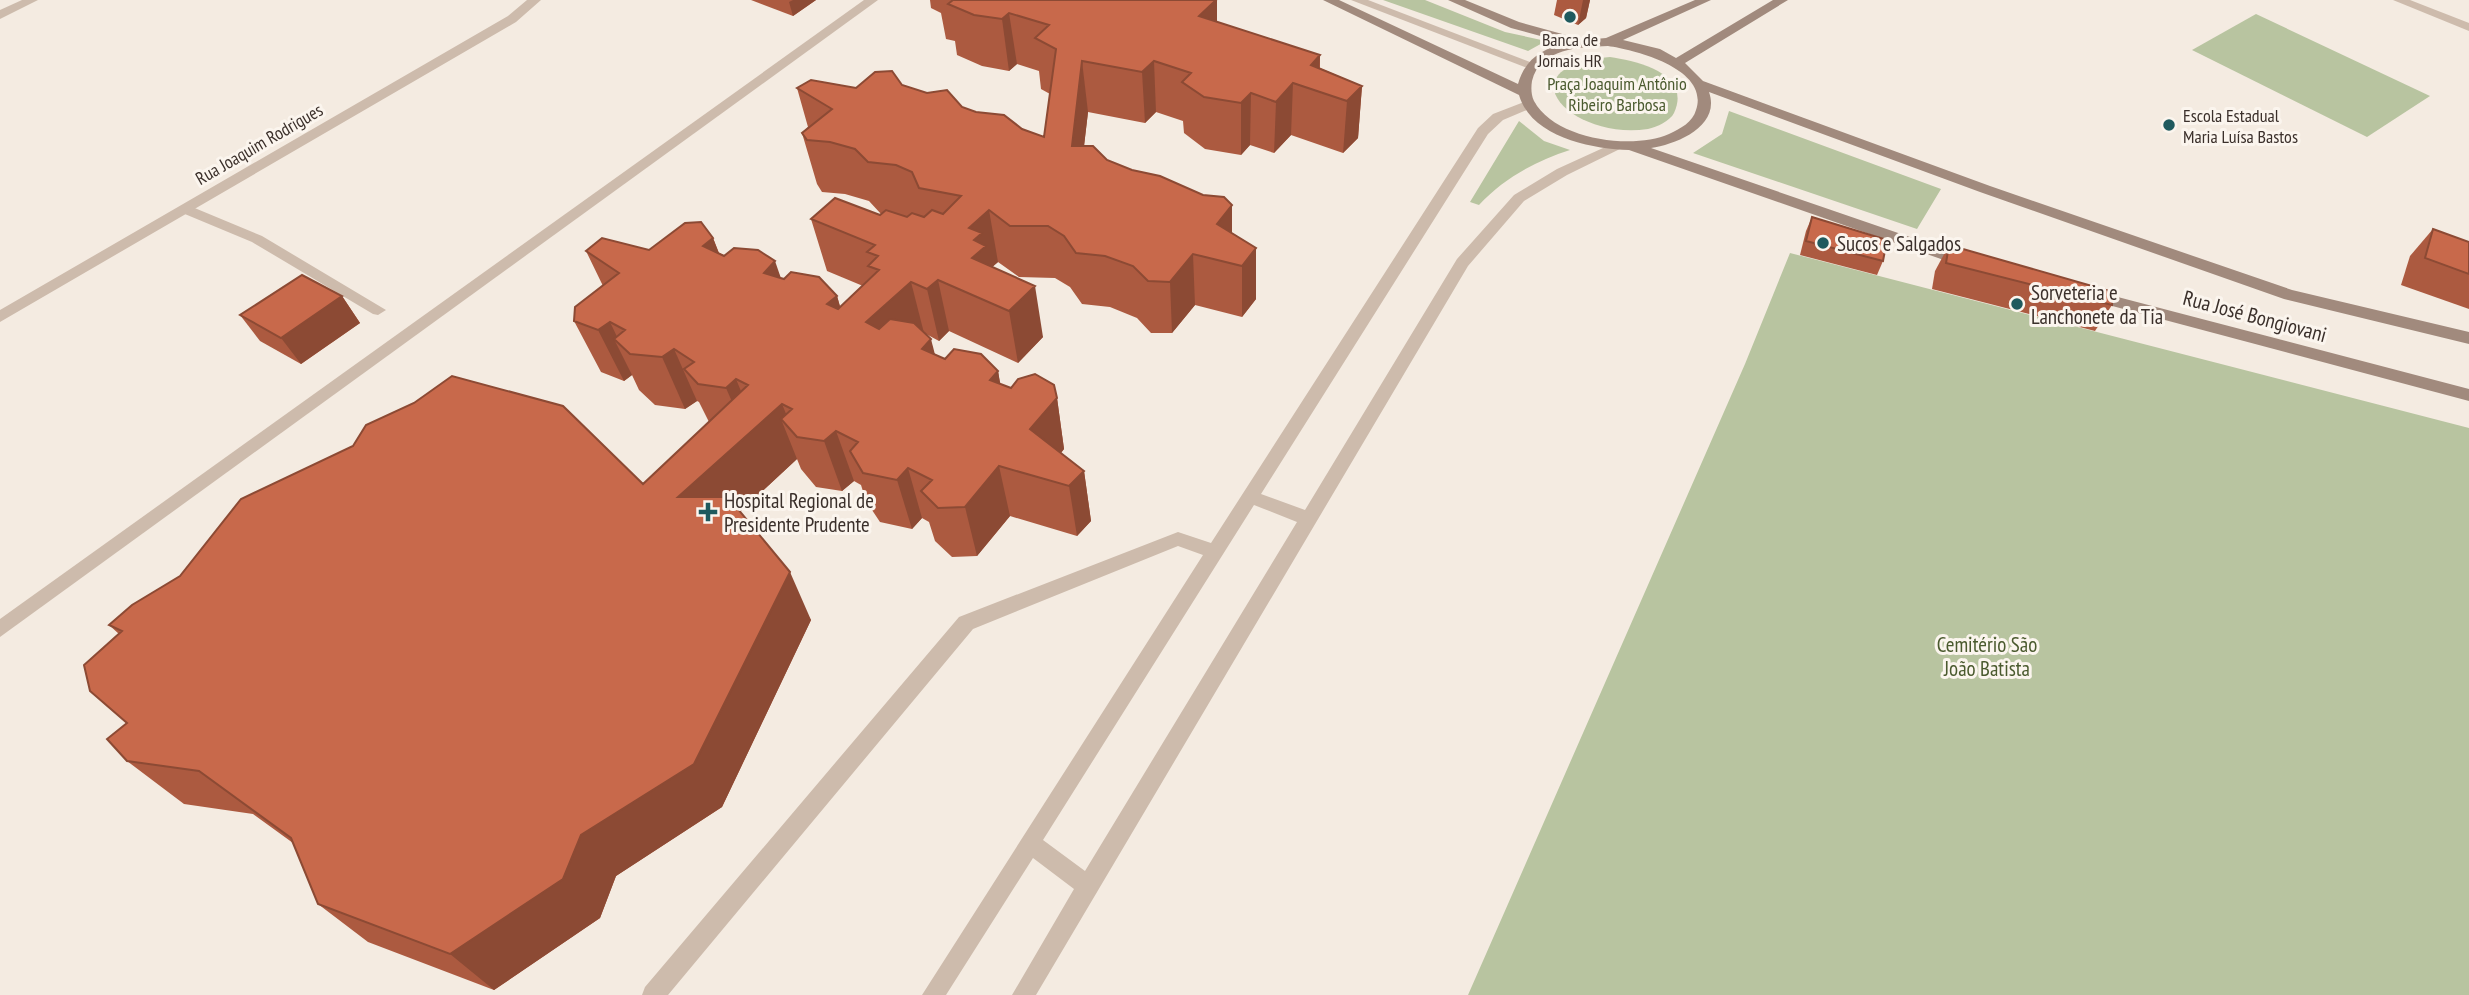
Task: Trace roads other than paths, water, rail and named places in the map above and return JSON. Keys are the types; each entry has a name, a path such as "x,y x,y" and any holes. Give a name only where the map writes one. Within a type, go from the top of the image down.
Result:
{"street":[{"path":"0,15 32,0"},
{"name":"Rua Joaquim Rodrigues","path":"0,317 512,19 535,0"},
{"path":"0,629 872,0"},
{"path":"1329,0 1527,98 1563,131 1589,141 1625,146 1948,257 1988,267"},
{"path":"1357,0 1532,65"},
{"path":"1454,0 1515,24 1583,43"},
{"path":"1608,42 1705,0"},
{"path":"1676,63 1782,0"},
{"path":"2399,0 2469,27"},
{"path":"1023,995 1462,263 1519,198 1562,172 1625,146 1668,140 1694,126 1703,113 1704,98 1699,83 1676,63 1633,46 1608,42 1562,47 1544,55 1532,65 1526,76 1527,98"},
{"name":"Rua José Bongiovani","path":"1699,83 1985,189 2289,295 2469,338"},
{"path":"933,995 1483,131 1498,117 1527,98"},
{"path":"185,209 257,239 378,310"},
{"name":"Rua José Bongiovani","path":"2081,292 2469,395"},
{"path":"1251,497 1309,519"},
{"path":"653,995 967,623 1178,539 1216,552"},
{"path":"1030,843 1088,886"}],"place":[{"name":"Banca de Jornais HR","path":"1570,17"},
{"name":"Escola Estadual Maria Luísa Bastos","path":"2169,125"},
{"name":"Sucos e Salgados","path":"1823,243"},
{"name":"Sorveteria e Lanchonete da Tia","path":"2017,304"},
{"name":"Hospital Regional de Presidente Prudente","path":"708,512"}],"park label":[{"name":"Praça Joaquim Antônio Ribeiro Barbosa","path":"1617,93"},
{"name":"Cemitério São João Batista","path":"1987,656"}]}
